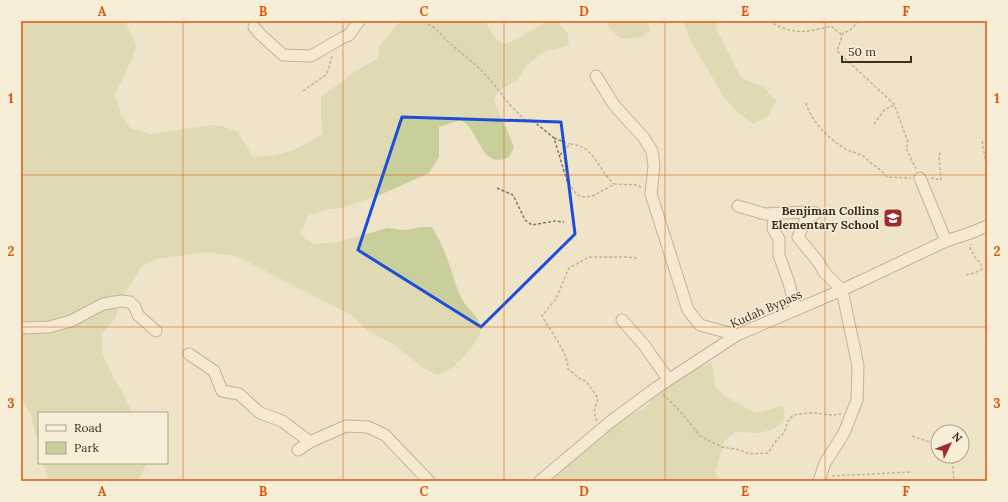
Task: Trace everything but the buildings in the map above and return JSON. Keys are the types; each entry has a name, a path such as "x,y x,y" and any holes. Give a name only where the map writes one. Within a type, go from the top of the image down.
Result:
{"street":[{"path":"254,27 283,54 311,56 349,36 359,21"},
{"path":"596,76 614,105 644,138 652,151 654,166 651,194 688,310 700,325 736,335"},
{"path":"920,178 946,241"},
{"path":"738,206 765,214 805,212 816,213 806,219 798,237 824,272 842,290 858,366 857,400 844,433 825,463 820,478"},
{"path":"772,213 774,217 773,229 779,239 779,255 789,283 796,310"},
{"name":"Kudah Bypass","path":"540,481 601,430 668,379 736,335 842,290 946,241 987,226"},
{"path":"21,328 49,327 71,321 103,304 121,301 130,302 135,307 138,314 156,331"},
{"path":"622,320 644,345 668,379"},
{"path":"189,354 214,371 222,391 239,394 260,413 282,421 310,442"},
{"path":"298,450 310,442 346,426 368,427 385,435 429,481"}],"path":[{"path":"424,21 437,30 446,40 478,67 493,82 509,104 525,120 532,120 554,138 580,147 594,156 605,175 614,184"},
{"path":"769,21 790,31 808,32 831,26 842,36"},
{"path":"859,21 842,36 837,52 894,104 908,142 906,148 920,178"},
{"path":"303,91 327,74 339,40"},
{"path":"806,103 808,112 828,135 841,147 863,155 870,162 881,169 887,177 941,180 938,156 941,151"},
{"path":"874,124 885,109 894,104"},
{"path":"554,138 567,181 577,195 584,198 593,196 614,184 638,186 651,194"},
{"path":"982,141 987,168"},
{"path":"560,156 570,144"},
{"path":"497,188 513,195 525,220 532,225 556,221 564,222"},
{"path":"966,275 982,269 981,263 977,260 970,248 973,232"},
{"path":"601,430 594,412 598,398 586,381 580,379 568,369 568,364 561,348 542,316 556,299 570,268 589,257 639,258"},
{"path":"656,388 680,411 700,436 722,447 740,450 750,454 768,452 784,433 788,422 793,415 810,413 831,416 852,412"},
{"path":"912,436 930,442"},
{"path":"953,464 954,481"},
{"path":"820,478 912,472"}],"highlighted area":[{"path":"402,117 561,122 575,234 481,327 358,250"}],"green space":[{"path":"21,21 125,21 136,45 131,61 115,94 121,115 130,128 150,134 212,125 221,126 237,131 253,157 275,155 295,150 323,134 321,97 353,73 378,58 379,47 400,21 485,21 495,38 504,44 518,39 544,23 557,21 568,34 569,45 544,52 528,64 517,80 499,91 494,99 514,148 509,157 499,160 492,159 483,150 472,130 461,120 439,127 439,157 429,173 382,194 345,207 324,210 308,216 300,234 312,244 339,242 387,228 405,230 421,227 432,227 446,254 461,297 476,316 481,327 474,345 447,371 437,375 423,368 393,344 367,330 350,314 236,256 207,252 156,259 141,267 121,301 115,319 102,333 102,353 132,412 38,412 38,441 30,413 21,398"},
{"path":"605,21 647,21 651,30 642,37 621,39 610,29"},
{"path":"684,21 716,21 717,30 741,78 763,87 776,100 768,116 754,124 738,113 723,96 688,36"},
{"path":"712,362 715,386 723,395 756,413 781,405 785,410 783,422 772,430 759,433 736,432 724,441 716,471 718,481 553,481 553,472 601,433 631,414 645,408 653,397 680,378 699,367"},
{"path":"43,464 146,464 139,481 49,481"}],"place":[{"name":"Benjiman Collins Elementary School","path":"893,218"}]}
